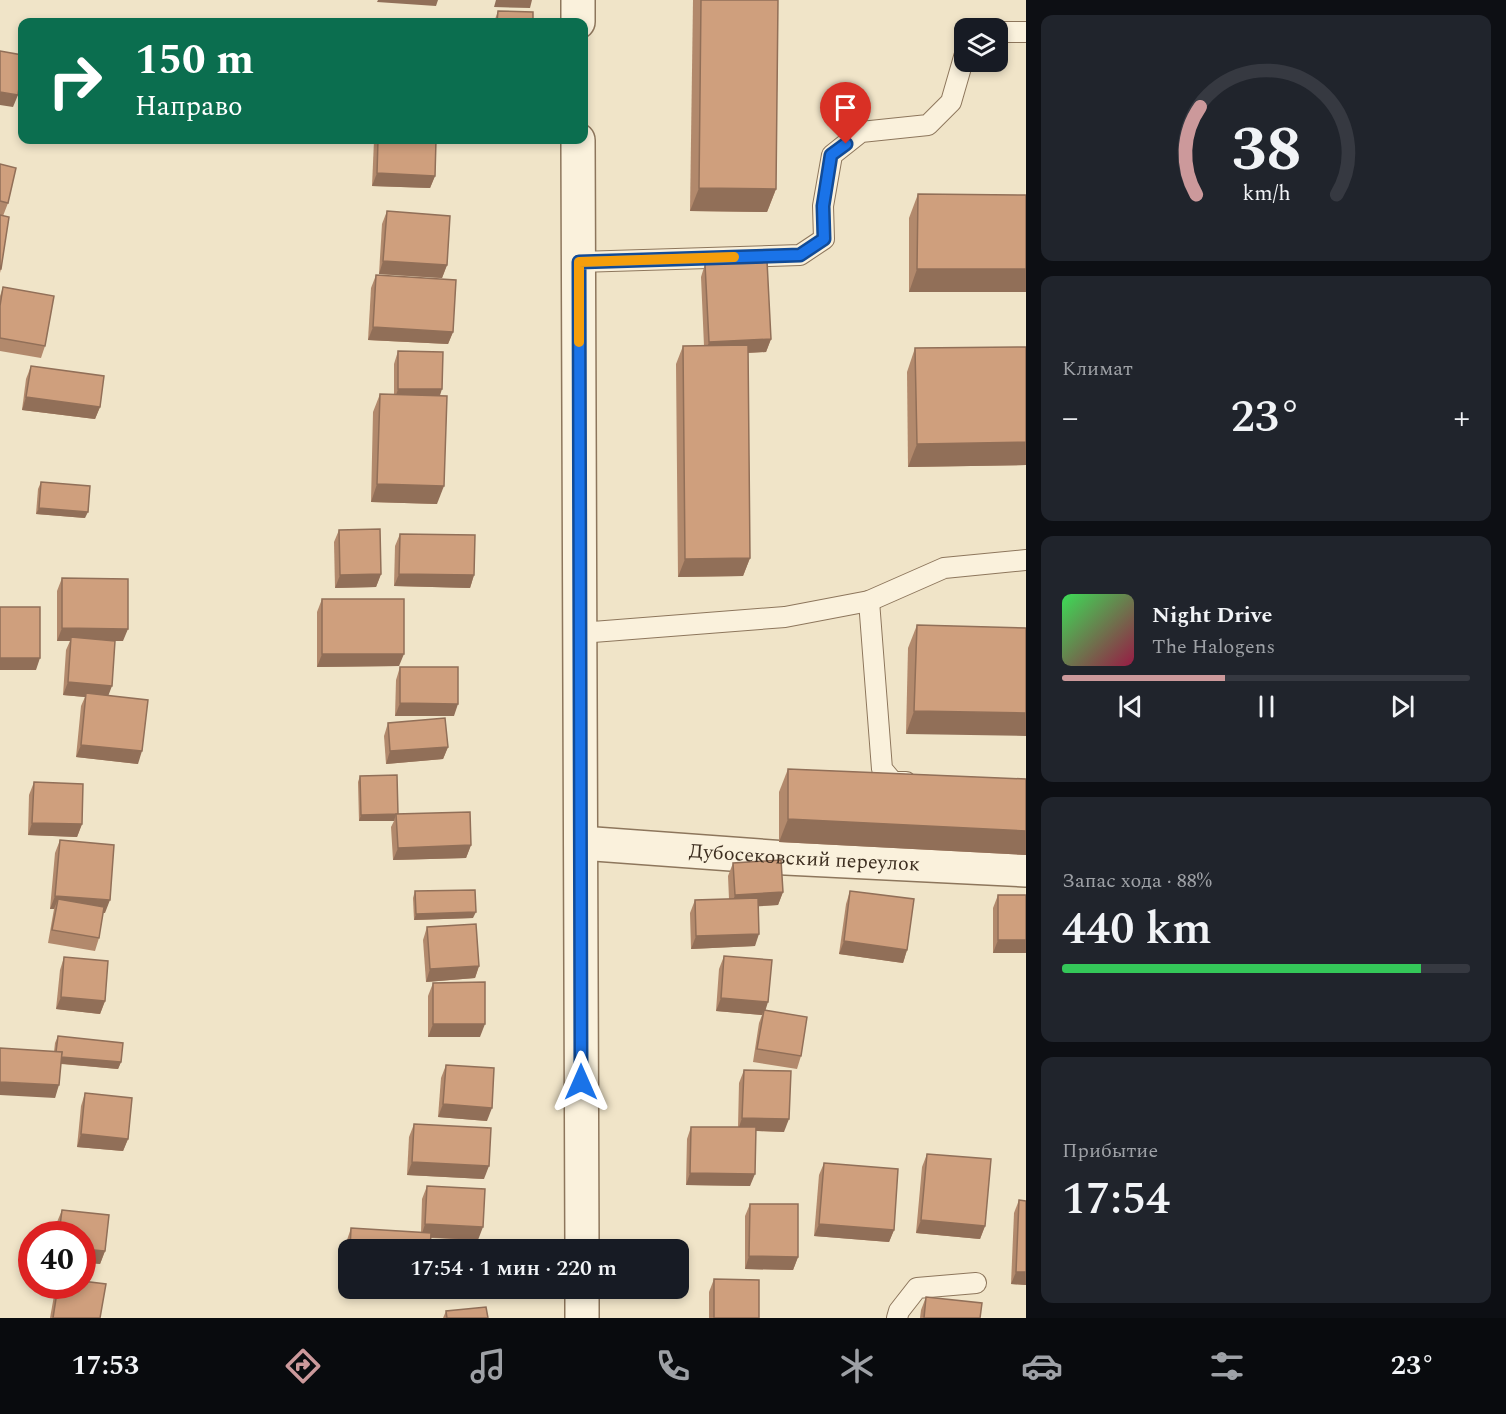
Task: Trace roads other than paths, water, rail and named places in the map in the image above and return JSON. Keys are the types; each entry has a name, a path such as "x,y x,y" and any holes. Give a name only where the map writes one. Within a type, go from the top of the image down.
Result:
{"street":[{"path":"578,0 578,18"},
{"path":"578,144 582,1239"},
{"name":"Дубосековский переулок","path":"581,843 786,858 1026,870"},
{"path":"582,1299 582,1318"}],"lane":[{"path":"1008,32 1026,32"},
{"path":"579,262 800,255 824,239 823,206 831,155 861,132 928,125 951,102 960,72"},
{"path":"580,633 785,617 869,601 944,568 1026,560"},
{"path":"869,601 882,769 893,782 927,783"},
{"path":"897,1318 899,1311 917,1288 976,1282"}]}
